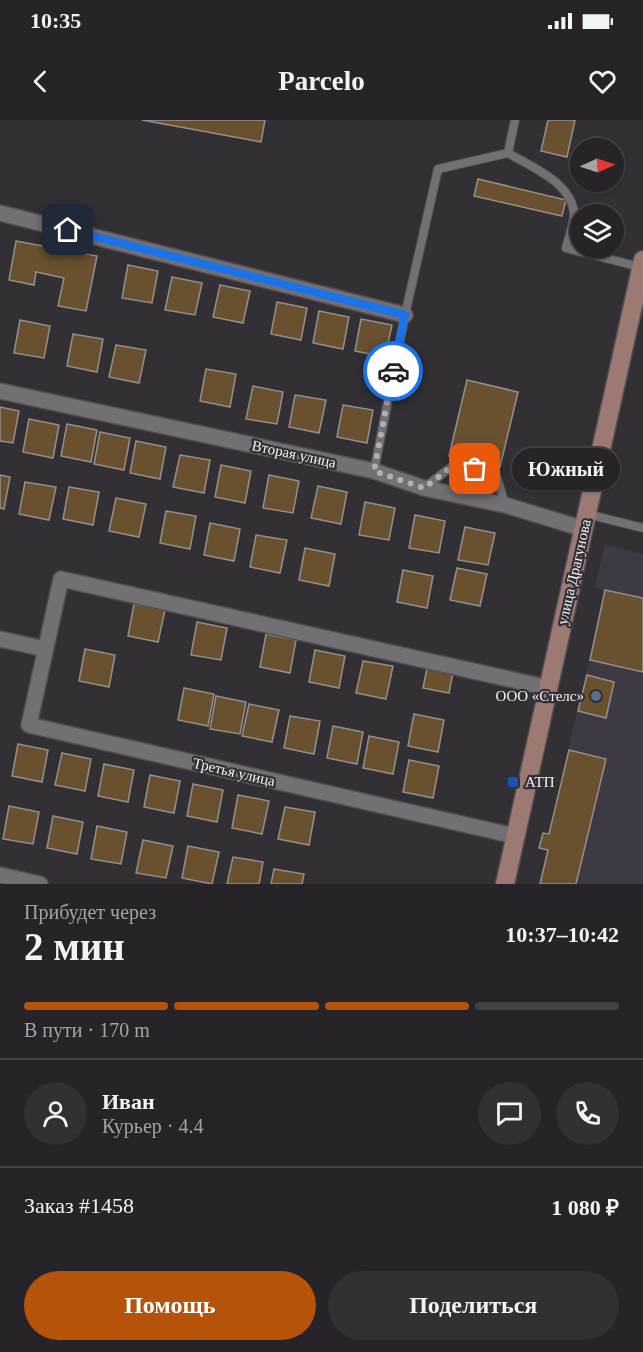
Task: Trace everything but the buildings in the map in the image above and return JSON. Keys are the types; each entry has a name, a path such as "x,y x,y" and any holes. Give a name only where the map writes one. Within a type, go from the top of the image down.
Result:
{"main road":[{"name":"улица Драгунова","path":"505,884 642,264"}],"street":[{"path":"0,213 405,315"},
{"name":"Вторая улица","path":"0,391 374,471 424,488 586,522"},
{"name":"Третья улица","path":"515,836 29,725 61,579 549,688"},
{"path":"0,639 45,649"},
{"path":"0,875 40,884"}],"lane":[{"path":"508,153 515,120"},
{"path":"374,471 405,315 438,170 508,153 563,188 570,199 574,218 566,248 642,264"},
{"path":"424,488 454,465 496,474 505,505"},
{"path":"586,522 643,528"}],"shaded area":[{"path":"605,545 643,554 643,884 540,884 547,851 539,848 543,833 549,834 605,590 595,587"}],"way so far":[{"path":"393,371 374,471 424,488 454,465 475,469"}],"place":[{"name":"Южный","path":"475,469"},
{"name":"ООО «Стелс»","path":"596,696"},
{"name":"АТП","path":"513,782"}],"route":[{"path":"68,230 405,315 393,371"}]}
